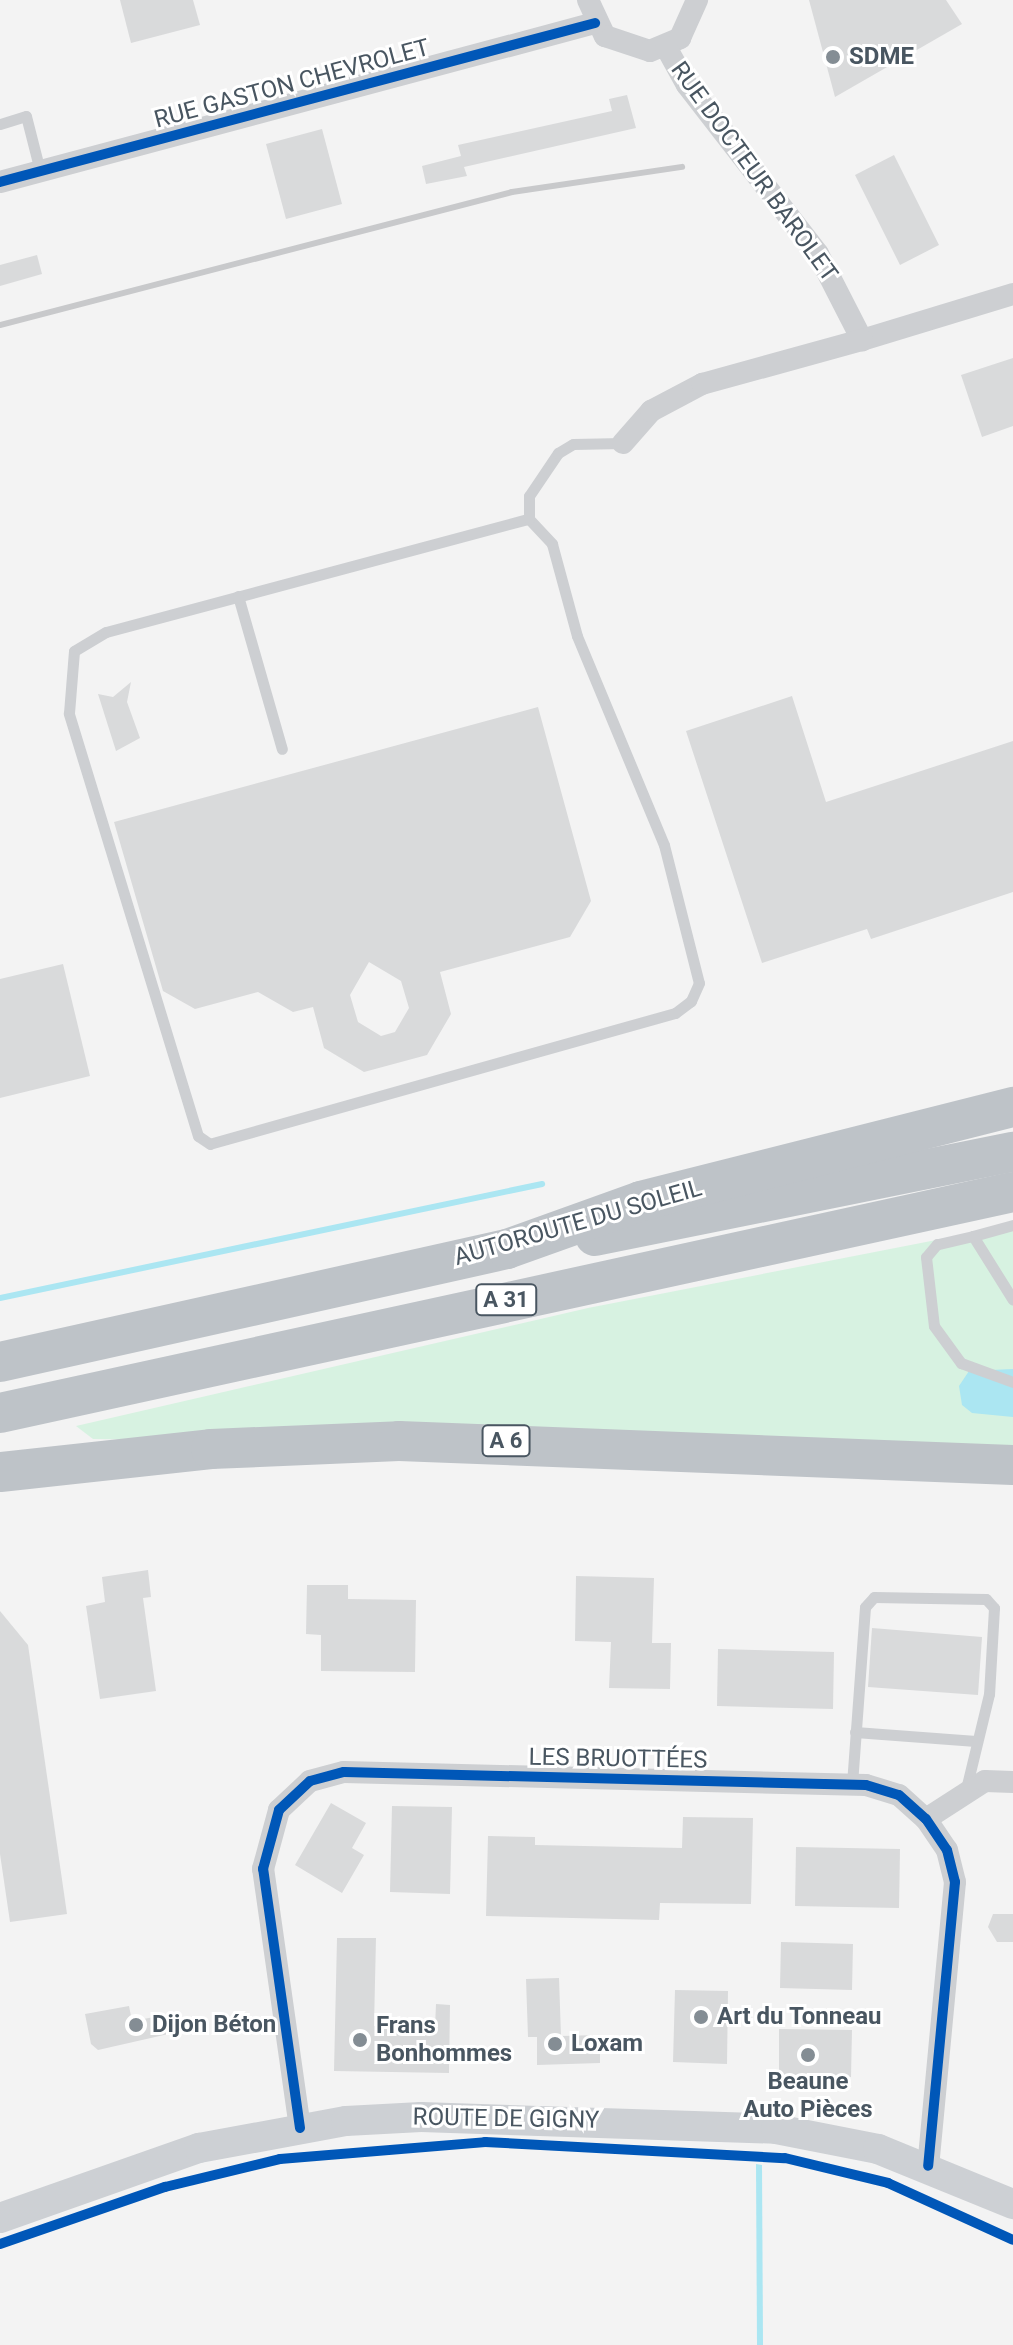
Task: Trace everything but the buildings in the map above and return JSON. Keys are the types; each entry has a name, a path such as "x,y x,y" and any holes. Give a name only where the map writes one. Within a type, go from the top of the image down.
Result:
{"highway":[{"name":"AUTOROUTE DU SOLEIL","path":"0,1362 507,1249 641,1201 1013,1107"},
{"name":"A 31","path":"507,1249 648,1229 1013,1152"},
{"name":"A 31","path":"0,1413 1013,1192"},
{"name":"A 6","path":"0,1472 211,1449 399,1441 1013,1465"}],"street":[{"path":"588,0 595,23 618,46 666,47 690,25 697,0"},
{"name":"RUE GASTON CHEVROLET","path":"0,182 595,23"},
{"name":"RUE DOCTEUR BAROLET","path":"666,47 687,85 818,254 862,340"},
{"path":"623,443 651,411 702,384 1013,294"},
{"name":"LES BRUOTTÉES","path":"300,2128 263,1869 279,1810 310,1781 344,1772 852,1784 899,1795 926,1819 947,1850 955,1882 928,2166"},
{"path":"926,1819 985,1781 1013,1782"},
{"name":"ROUTE DE GIGNY","path":"0,2218 163,2158 300,2128 434,2117 695,2122 824,2136 928,2166 1013,2204"}],"lane":[{"path":"0,124 26,116 40,171"},
{"path":"529,519 87,639 67,672 69,713 198,1136 225,1145 675,1013 691,1001 699,983 664,845 577,636 552,544 529,519 529,496 558,453 573,444 623,443"},
{"path":"238,596 282,749"},
{"path":"1013,1225 937,1244 926,1257 934,1326 961,1363 1013,1382"},
{"path":"973,1236 1013,1300"},
{"path":"852,1784 865,1607 874,1597 986,1599 994,1608 989,1694 964,1794"},
{"path":"855,1732 976,1741"}],"green space":[{"path":"1013,1225 1013,1450 93,1439 76,1426 588,1308"}],"water":[{"path":"1013,1369 1013,1417 972,1413 962,1405 959,1386 969,1371"},
{"path":"756,2164 762,2165 763,2345 757,2345"}],"waterway":[{"path":"0,1298 542,1184"}],"railway":[{"path":"0,325 512,192 682,167"}],"cycle path":[{"path":"0,182 595,23"},
{"path":"300,2128 263,1869 279,1810 310,1781 344,1772 866,1785 899,1795 926,1819 947,1850 955,1882 928,2166"},
{"path":"0,2244 165,2187 280,2159 485,2142 785,2158 888,2183 1013,2240"}],"place":[{"name":"SDME","path":"833,57"},
{"name":"Art du Tonneau","path":"701,2017"},
{"name":"Dijon Béton","path":"136,2025"},
{"name":"Frans Bonhommes","path":"360,2040"},
{"name":"Loxam","path":"555,2044"},
{"name":"Beaune Auto Pièces","path":"808,2055"}]}
